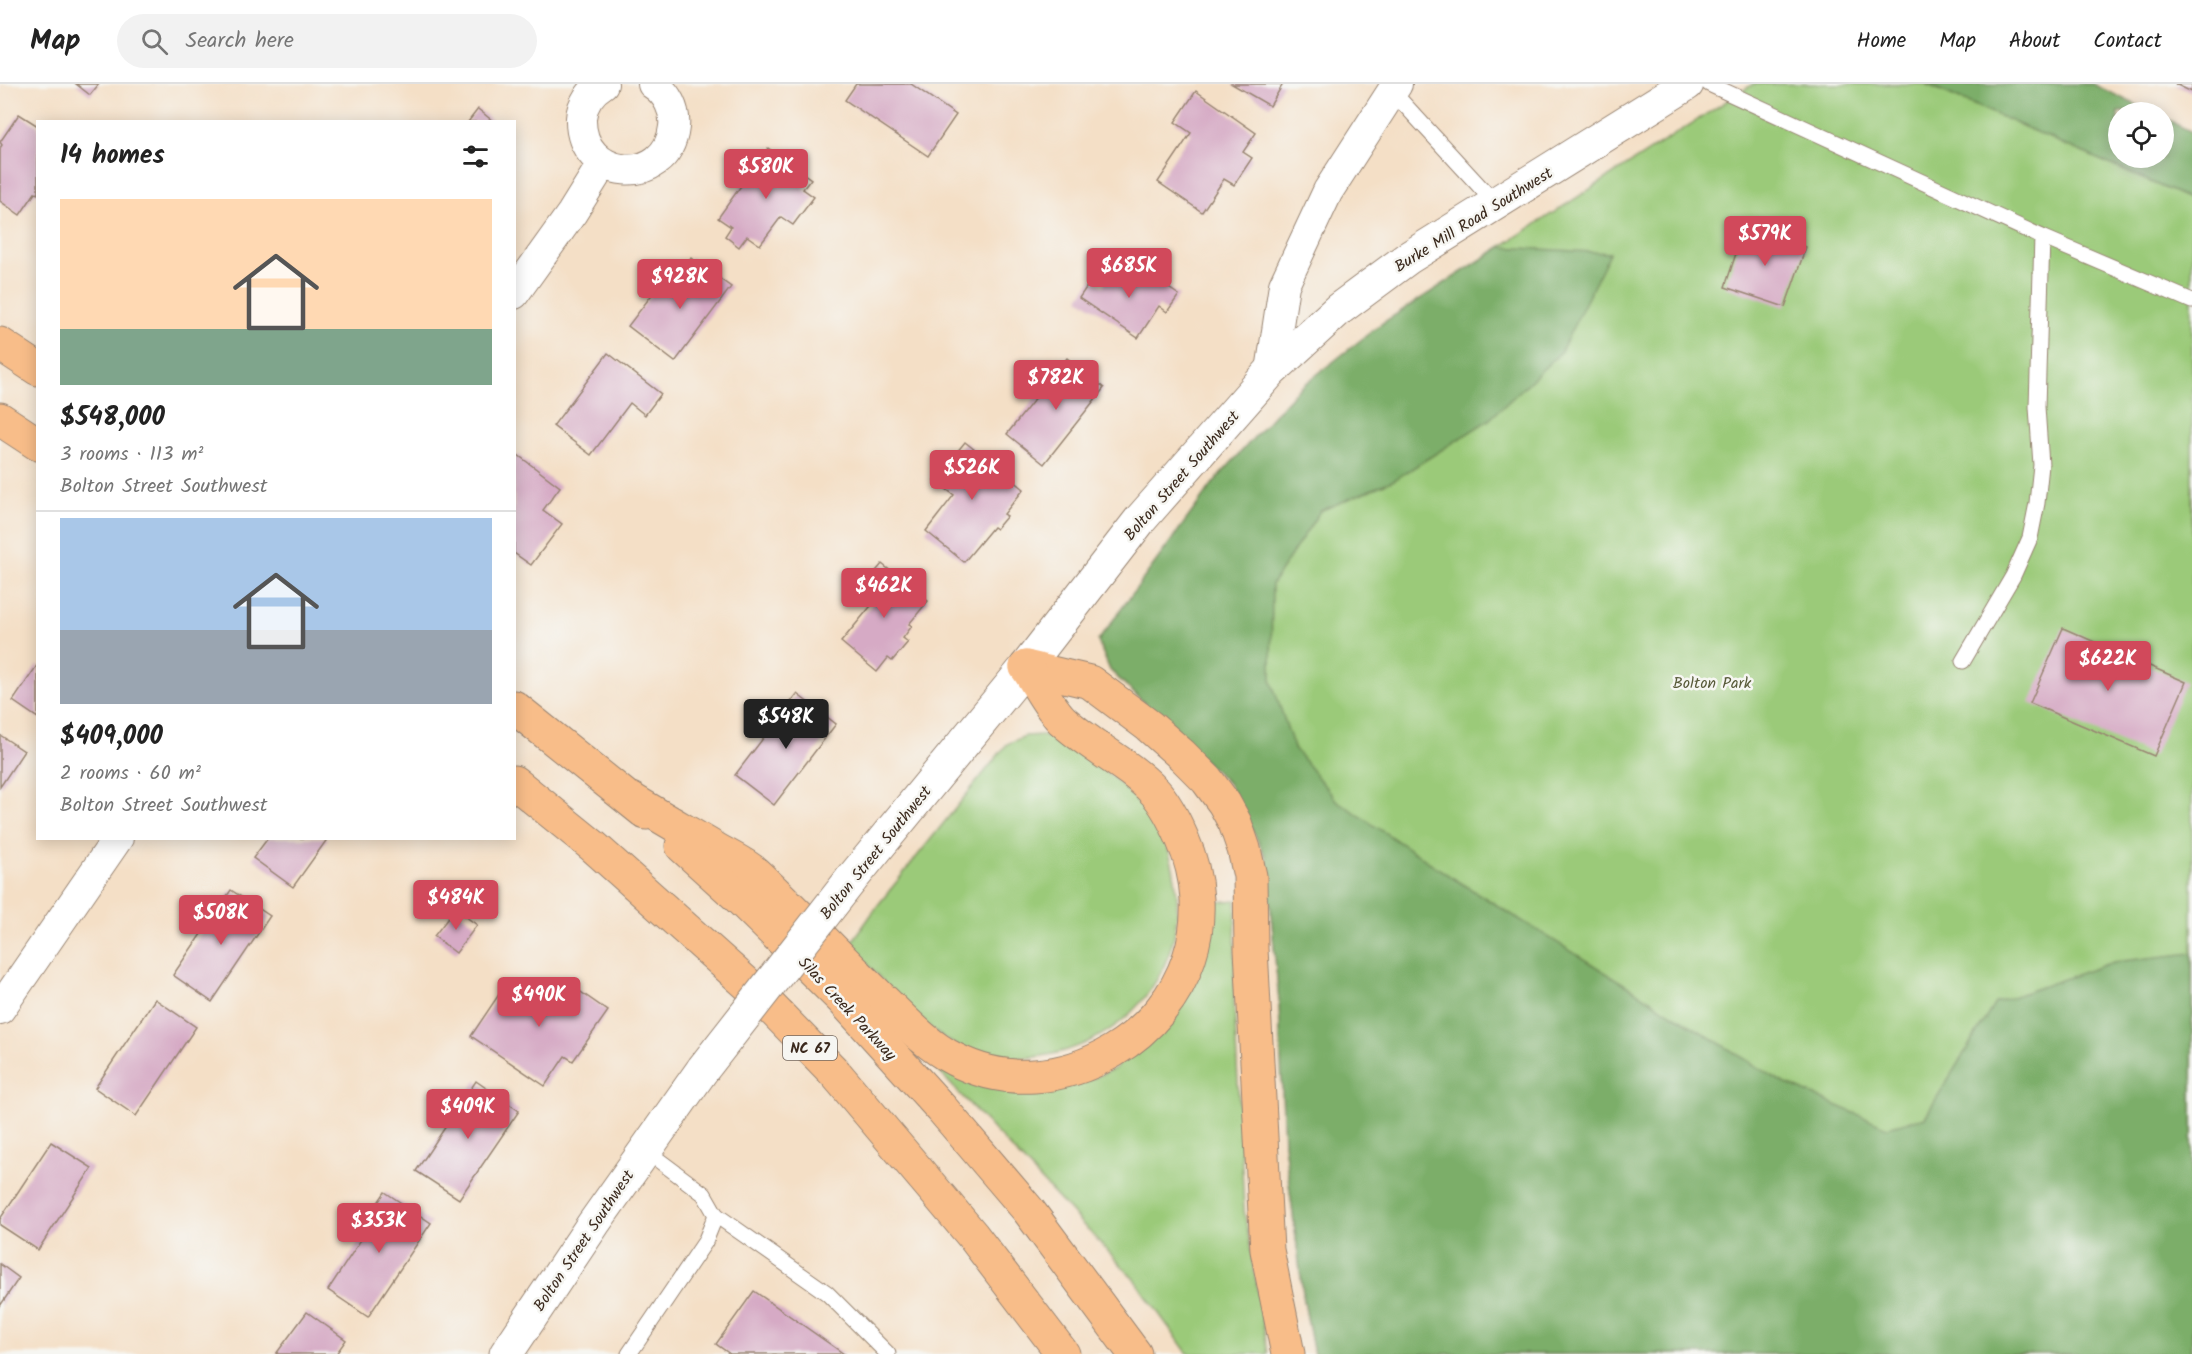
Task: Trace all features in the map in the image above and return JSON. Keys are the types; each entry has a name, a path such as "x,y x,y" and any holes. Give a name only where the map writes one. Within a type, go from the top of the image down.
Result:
{"main road":[{"path":"0,344 36,368"},
{"path":"0,419 36,443"},
{"path":"631,799 753,871 904,1021 953,1059 979,1069 1007,1075 1059,1074 1086,1065 1137,1033 1157,1013 1176,988 1196,938 1198,910 1195,880 1186,848 1174,820 1157,794 1137,775 1061,719 1026,667"},
{"path":"1026,667 1090,682 1149,726 1207,780 1235,823 1250,876 1251,949 1268,1250 1288,1354"},
{"name":"Silas Creek Parkway","path":"516,709 631,799 759,917 842,999 1029,1211 1135,1354"},
{"name":"NC 67","path":"516,784 593,846 754,990 836,1074 973,1236 1063,1354"}],"street":[{"path":"603,84 587,99 582,113 581,129 585,144 594,156 603,163 622,170 637,170 652,164 663,154 671,141 675,126 673,110 666,97 653,84"},
{"name":"Burke Mill Road Southwest","path":"1271,371 1339,309 1408,258 1687,84"},
{"path":"1271,371 1284,285 1328,191 1395,88"},
{"path":"516,291 572,213 603,163"},
{"name":"Bolton Street Southwest","path":"506,1354 594,1222 703,1069 850,881 1026,667 1140,520 1271,371"},
{"path":"0,1008 117,840"}],"lane":[{"path":"1709,84 2042,237 2192,301"},
{"path":"1395,88 1495,203"},
{"path":"1963,661 2013,576 2030,538 2037,504 2041,465 2037,407 2042,237"},
{"path":"645,1150 704,1194 716,1215 827,1293 888,1354"},
{"path":"629,1354 705,1242 716,1215"}],"green space":[{"name":"Bolton Park","path":"1753,84 1926,84 2108,163 2108,168 2119,168 2192,200 2192,1354 1314,1354 1304,1301 1284,1143 1279,1001 1266,857 1228,783 1110,670 1098,641 1214,482 1295,392 1381,324"},
{"path":"1926,84 2093,84 2130,102 2108,102 2108,163"},
{"path":"2174,123 2192,132 2192,200 2119,168 2174,168"},
{"path":"1501,247 1610,253 1560,353 1489,420 1394,480 1320,511 1272,584 1271,680 1294,748 1336,800 1453,878 1782,1082 1887,1127 1925,1117 1995,1003 2113,962 2192,953 2192,1354 1314,1354 1304,1301 1284,1143 1279,1001 1266,857 1228,783 1110,670 1098,641 1214,482 1295,392 1381,324"},
{"path":"1043,735 1069,744 1093,761 1132,795 1160,830 1175,879 1177,910 1173,939 1164,966 1150,991 1131,1013 1108,1031 1082,1045 1053,1054 1019,1058 997,1057 964,1049 918,1018 850,945 878,905 1007,744 1025,736"},
{"path":"1236,900 1234,1001 1244,1210 1268,1354 1188,1354 1134,1279 929,1061 1026,1091 1078,1085 1116,1068 1209,903"}],"building":[{"path":"76,84 99,84 90,95"},
{"path":"856,84 911,84 956,115 928,156 845,100"},
{"path":"1232,84 1283,84 1270,106"},
{"path":"2175,84 2192,84 2192,92"},
{"path":"1196,91 1256,133 1243,152 1252,158 1234,185 1224,179 1202,212 1158,182 1191,133 1175,122"},
{"path":"478,109 492,120 470,120"},
{"path":"19,114 36,125 36,193 20,215 0,201 0,148 2,145 0,142"},
{"path":"768,148 811,179 803,189 814,197 793,225 781,217 760,245 747,236 739,247 725,236 731,227 718,218"},
{"path":"1745,226 1806,247 1785,307 1725,287"},
{"path":"691,258 731,287 675,362 628,326 660,284 667,290"},
{"path":"1118,264 1139,278 1143,271 1179,295 1167,312 1159,306 1138,338 1079,298 1092,279 1103,286"},
{"path":"608,353 661,394 645,415 630,403 591,455 553,426"},
{"path":"1067,358 1104,388 1044,464 1007,434"},
{"path":"965,442 1024,489 1004,514 1007,516 996,529 993,527 964,562 926,531 954,495 934,480"},
{"path":"518,455 560,487 543,510 562,524 531,565 516,554 516,458"},
{"path":"882,564 928,601 909,624 912,626 903,638 908,642 892,661 888,658 877,672 841,642 875,601 861,589"},
{"path":"2063,628 2186,682 2154,756 2030,703"},
{"path":"36,667 36,717 13,701"},
{"path":"797,694 836,724 774,805 735,775"},
{"path":"0,735 24,751 0,787"},
{"path":"266,840 327,840 293,887 253,858"},
{"path":"231,890 270,916 212,1002 173,975"},
{"path":"455,909 477,925 456,953 434,936"},
{"path":"562,979 608,1011 573,1061 565,1056 545,1086 471,1036 508,981 544,1006"},
{"path":"155,999 196,1027 136,1116 95,1088"},
{"path":"476,1081 519,1111 459,1199 416,1171"},
{"path":"51,1142 92,1168 38,1250 0,1225 0,1219"},
{"path":"385,1192 431,1223 368,1317 328,1290 368,1229 363,1225"},
{"path":"0,1264 19,1278 0,1306"},
{"path":"754,1291 844,1354 730,1354 716,1344"},
{"path":"307,1312 346,1340 336,1354 276,1354"}]}
